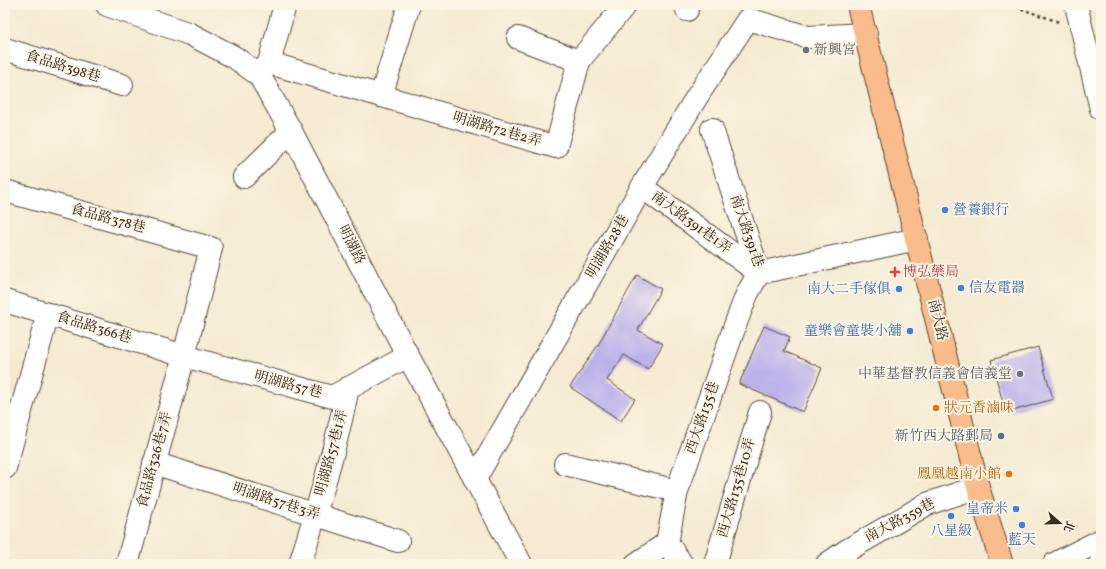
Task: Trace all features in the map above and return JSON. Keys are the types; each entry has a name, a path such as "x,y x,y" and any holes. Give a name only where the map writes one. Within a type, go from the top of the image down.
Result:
{"main road":[{"name":"南大路","path":"858,5 978,487 1002,564"}],"street":[{"name":"明湖路","path":"107,5 190,34 234,57 264,69 292,132 408,356 521,564"},
{"path":"264,69 285,5"},
{"path":"381,96 408,5"},
{"path":"518,38 579,61 624,5"},
{"path":"1076,5 1101,109"},
{"name":"明湖路28巷","path":"475,479 642,187 698,95 748,19 808,37 866,34"},
{"name":"食品路398巷","path":"5,49 122,86"},
{"name":"明湖路72巷2弄","path":"264,69 381,96 556,147 579,61"},
{"name":"南大路391巷","path":"712,129 759,273 917,239"},
{"path":"244,177 292,132"},
{"name":"南大路391巷1弄","path":"642,187 759,273"},
{"name":"食品路378巷","path":"5,191 211,248"},
{"name":"食品路326巷7弄","path":"127,564 184,356 211,248"},
{"name":"西大路135巷","path":"668,543 677,491 737,320 747,294 759,273"},
{"name":"食品路366巷","path":"5,301 184,356"},
{"path":"5,468 48,314"},
{"name":"明湖路57巷","path":"184,356 332,397 408,356"},
{"name":"明湖路57巷1弄","path":"300,564 315,515 348,388"},
{"name":"西大路135巷10弄","path":"715,564 760,412"},
{"name":"明湖路57巷3弄","path":"154,463 398,541"},
{"path":"565,464 677,491"},
{"name":"南大路359巷","path":"827,564 846,550 927,504 978,487"},
{"path":"1054,564 1101,540"},
{"path":"636,564 668,543 682,564"}],"path":[{"path":"1010,5 1082,30"}],"building":[{"path":"637,275 661,289 638,330 663,344 648,369 624,355 607,380 635,399 621,421 570,387 598,345"},
{"path":"764,326 790,337 784,351 822,368 803,412 739,384"},
{"name":"中華基督教信義會信義堂","path":"1038,347 1053,399 1006,413 991,360"}],"place":[{"name":"新興宮","path":"806,50"},
{"name":"營養銀行","path":"945,210"},
{"name":"博弘藥局","path":"895,272"},
{"name":"信友電器","path":"961,288"},
{"name":"南大二手傢俱","path":"899,289"},
{"name":"童樂會童裝小舖","path":"910,331"},
{"name":"中華基督教信義會信義堂","path":"1020,374"},
{"name":"狀元香滷味","path":"936,408"},
{"name":"新竹西大路郵局","path":"1001,436"},
{"name":"鳳凰越南小館","path":"1009,474"},
{"name":"皇帝米","path":"1016,509"},
{"name":"八星級","path":"951,516"},
{"name":"藍天","path":"1022,525"}]}
